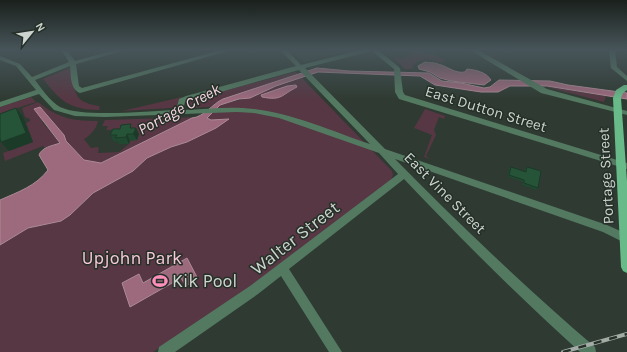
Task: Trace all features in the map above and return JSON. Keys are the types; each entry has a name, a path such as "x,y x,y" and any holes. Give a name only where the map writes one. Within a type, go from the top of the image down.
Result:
{"main road":[{"name":"Portage Street","path":"627,87 618,95 622,112 627,267"}],"street":[{"path":"19,66 57,108 66,112 84,115 246,110 280,116 544,206 607,229 626,238"},
{"path":"30,80 64,66"},
{"path":"73,66 76,86 80,91 169,66"},
{"name":"East Vine Street","path":"299,66 380,151 535,304 590,352"},
{"path":"179,112 180,104 184,100 304,72 321,66"},
{"name":"East Dutton Street","path":"394,66 398,74 399,92 402,97 623,165"},
{"path":"500,66 534,86 550,93 622,112"},
{"path":"614,66 627,78"},
{"path":"0,105 41,91"},
{"name":"Walter Street","path":"164,352 236,304 404,174"},
{"path":"283,269 336,352"}],"green space":[{"path":"402,66 413,66 412,69 405,69"},
{"path":"70,68 76,94 83,101 99,106 100,109 88,109 72,106 60,98 43,79"},
{"path":"295,72 298,74 223,99 209,107 191,108 186,106 189,101 198,97 199,99 202,99 201,97"},
{"name":"Upjohn Park","path":"302,78 392,171 393,175 391,180 229,303 153,352 0,352 0,236 206,119 220,105 255,96 266,90"},
{"path":"543,86 606,96 604,102"},
{"path":"31,97 36,102 14,109 0,117 0,107"},
{"path":"182,97 176,106 171,108 122,111"},
{"path":"38,102 52,112 66,118 98,121 93,132 84,139 91,148 99,148 98,153 119,152 129,144 129,129 106,130 108,126 102,126 105,120 199,117 192,118 101,163 84,160 66,141 64,135 34,110 60,143 45,148 43,146 5,161 3,153 33,142 26,123 30,121 30,119 25,117 22,108"},
{"path":"425,109 445,116 444,119 439,117 434,130 436,135 426,156 430,159 424,157 432,135 414,128"}],"shaded area":[{"path":"418,66 444,66 454,71 465,72 467,69 484,73 491,80 484,85 451,81 419,69"},
{"path":"317,68 349,71 429,73 442,81 484,88 490,87 499,80 550,81 627,93 627,99 547,86 510,86 498,92 481,92 435,85 420,76 318,72 276,86 250,98 239,99 220,105 207,118 211,120 229,119 216,128 187,142 171,147 147,158 133,171 93,193 70,215 61,221 28,228 0,245 0,200 26,188 43,176 48,170 39,155 40,152 45,148 60,143 34,109 40,107 64,135 66,141 84,160 101,163 204,113 223,99"},
{"path":"296,85 297,87 278,98 262,97 261,95 287,86"},
{"name":"Kik Pool","path":"187,258 198,279 186,286 181,278 130,307 122,283 139,274 143,283"}],"building":[{"path":"16,108 26,133 1,142 0,114"},
{"path":"131,124 130,128 136,128 133,134 127,134 126,137 115,138 117,135 110,135 113,129 120,129 121,125"},
{"path":"511,167 526,172 527,167 541,171 538,188 524,183 524,180 509,175"}],"railway":[{"path":"563,352 627,334"}],"place":[{"name":"Kik Pool","path":"160,281"}],"water label":[{"name":"Portage Creek","path":"179,109"}]}
